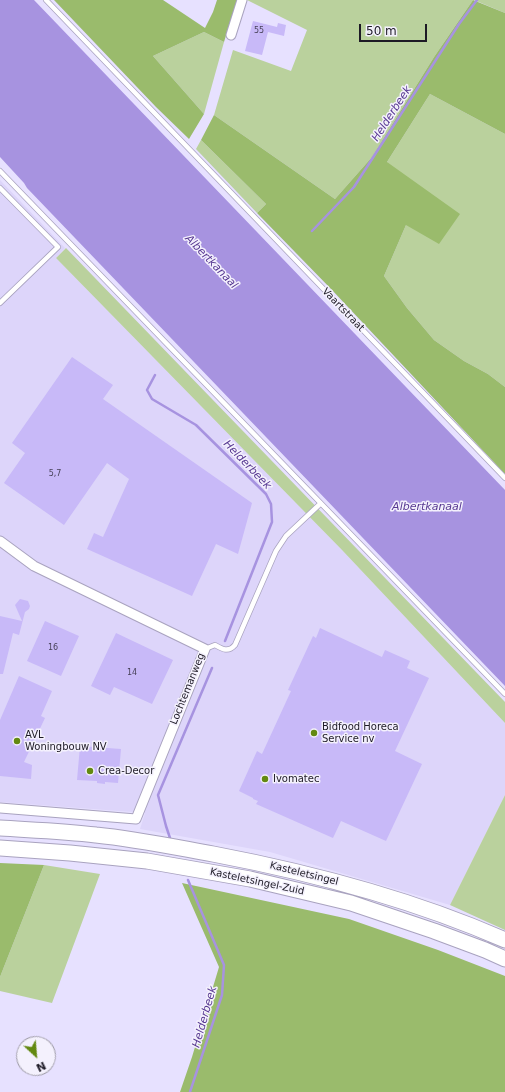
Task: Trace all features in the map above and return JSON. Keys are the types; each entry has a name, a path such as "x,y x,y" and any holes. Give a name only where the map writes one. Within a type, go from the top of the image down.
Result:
{"main road":[{"name":"Kasteletsingel","path":"0,828 95,834 149,842 256,862 359,887 419,907 505,940"},
{"name":"Kasteletsingel-Zuid","path":"0,848 70,852 147,861 250,879 351,903 434,931 505,959"}],"street":[{"path":"231,35 242,0"},
{"name":"Lochtemanweg","path":"0,541 34,566 205,649 136,819 0,808"}],"lane":[{"name":"Vaartstraat","path":"46,0 505,478"},
{"path":"0,171 505,694"},
{"path":"0,188 58,246 0,303"},
{"path":"205,649 214,645 226,650 231,649 235,645 276,551 286,536 320,504"}],"shaded area":[{"path":"0,180 65,248 56,258 342,550 505,723 505,795 450,905 270,852 140,829 145,813 0,802"}],"green space":[{"path":"54,0 163,0 205,28 217,0 237,0 224,42 204,32 153,56 204,114 189,139 156,107"},
{"path":"247,0 473,0 434,57 372,157 335,199 214,115 233,50 291,71 307,30"},
{"path":"473,0 505,13 505,134 430,94 387,162 460,214 439,244 406,225 384,276 407,308 434,340 464,361 488,374 505,387 505,474 332,290 257,213 266,204 201,140 214,115 335,199 372,157 434,57"},
{"path":"474,0 505,0 505,13"},
{"path":"204,32 224,42 204,114 153,56"},
{"path":"430,94 505,134 505,387 488,374 464,361 434,340 407,308 384,276 406,225 387,162"},
{"path":"201,140 266,204 257,213 196,149"},
{"path":"66,248 505,702 505,723 342,550 56,258"},
{"path":"505,795 505,930 450,905"},
{"path":"0,863 44,865 0,977"},
{"path":"44,865 100,874 52,1003 0,991 0,977"},
{"path":"182,883 349,919 438,950 505,976 505,1092 180,1092 219,967"}],"water":[{"name":"Albertkanaal","path":"0,0 34,0 505,490 505,686 27,188 0,157"}],"building":[{"path":"253,21 277,27 278,23 286,25 284,36 268,32 262,55 245,51"},
{"path":"72,357 113,385 103,399 252,503 238,554 216,544 192,596 87,549 94,533 103,537 129,479 107,463 64,525 4,483 25,453 12,443"},
{"path":"20,599 28,601 30,606 25,612 19,635 13,633 3,674 0,674 0,616 22,621 15,605"},
{"path":"45,621 79,636 61,676 27,661"},
{"name":"Bidfood Horeca Service nv","path":"320,628 382,657 385,650 410,661 407,668 429,678 395,751 422,764 386,841 341,821 333,838 256,804 258,801 239,791 257,751 262,754 291,691 288,690 313,636 316,638"},
{"path":"116,633 173,660 152,704 114,687 110,695 91,686"},
{"name":"AVL Woningbouw NV","path":"19,676 52,691 41,716 45,718 24,762 32,765 31,779 0,776 0,720"},
{"path":"80,746 121,749 118,783 105,782 105,784 97,783 97,781 77,780"}],"waterway":[{"name":"Helderbeek","path":"312,231 354,187 459,24 477,0"},
{"name":"Helderbeek","path":"155,375 147,390 152,399 196,425 266,494 271,504 272,522 225,641"},
{"name":"Helderbeek","path":"170,838 158,795 212,668"},
{"name":"Helderbeek","path":"188,880 224,965 222,995 190,1092"}],"place":[{"name":"Bidfood Horeca Service nv","path":"314,733"},
{"name":"AVL Woningbouw NV","path":"17,741"},
{"name":"Crea-Decor","path":"90,771"},
{"name":"Ivomatec","path":"265,779"}]}
